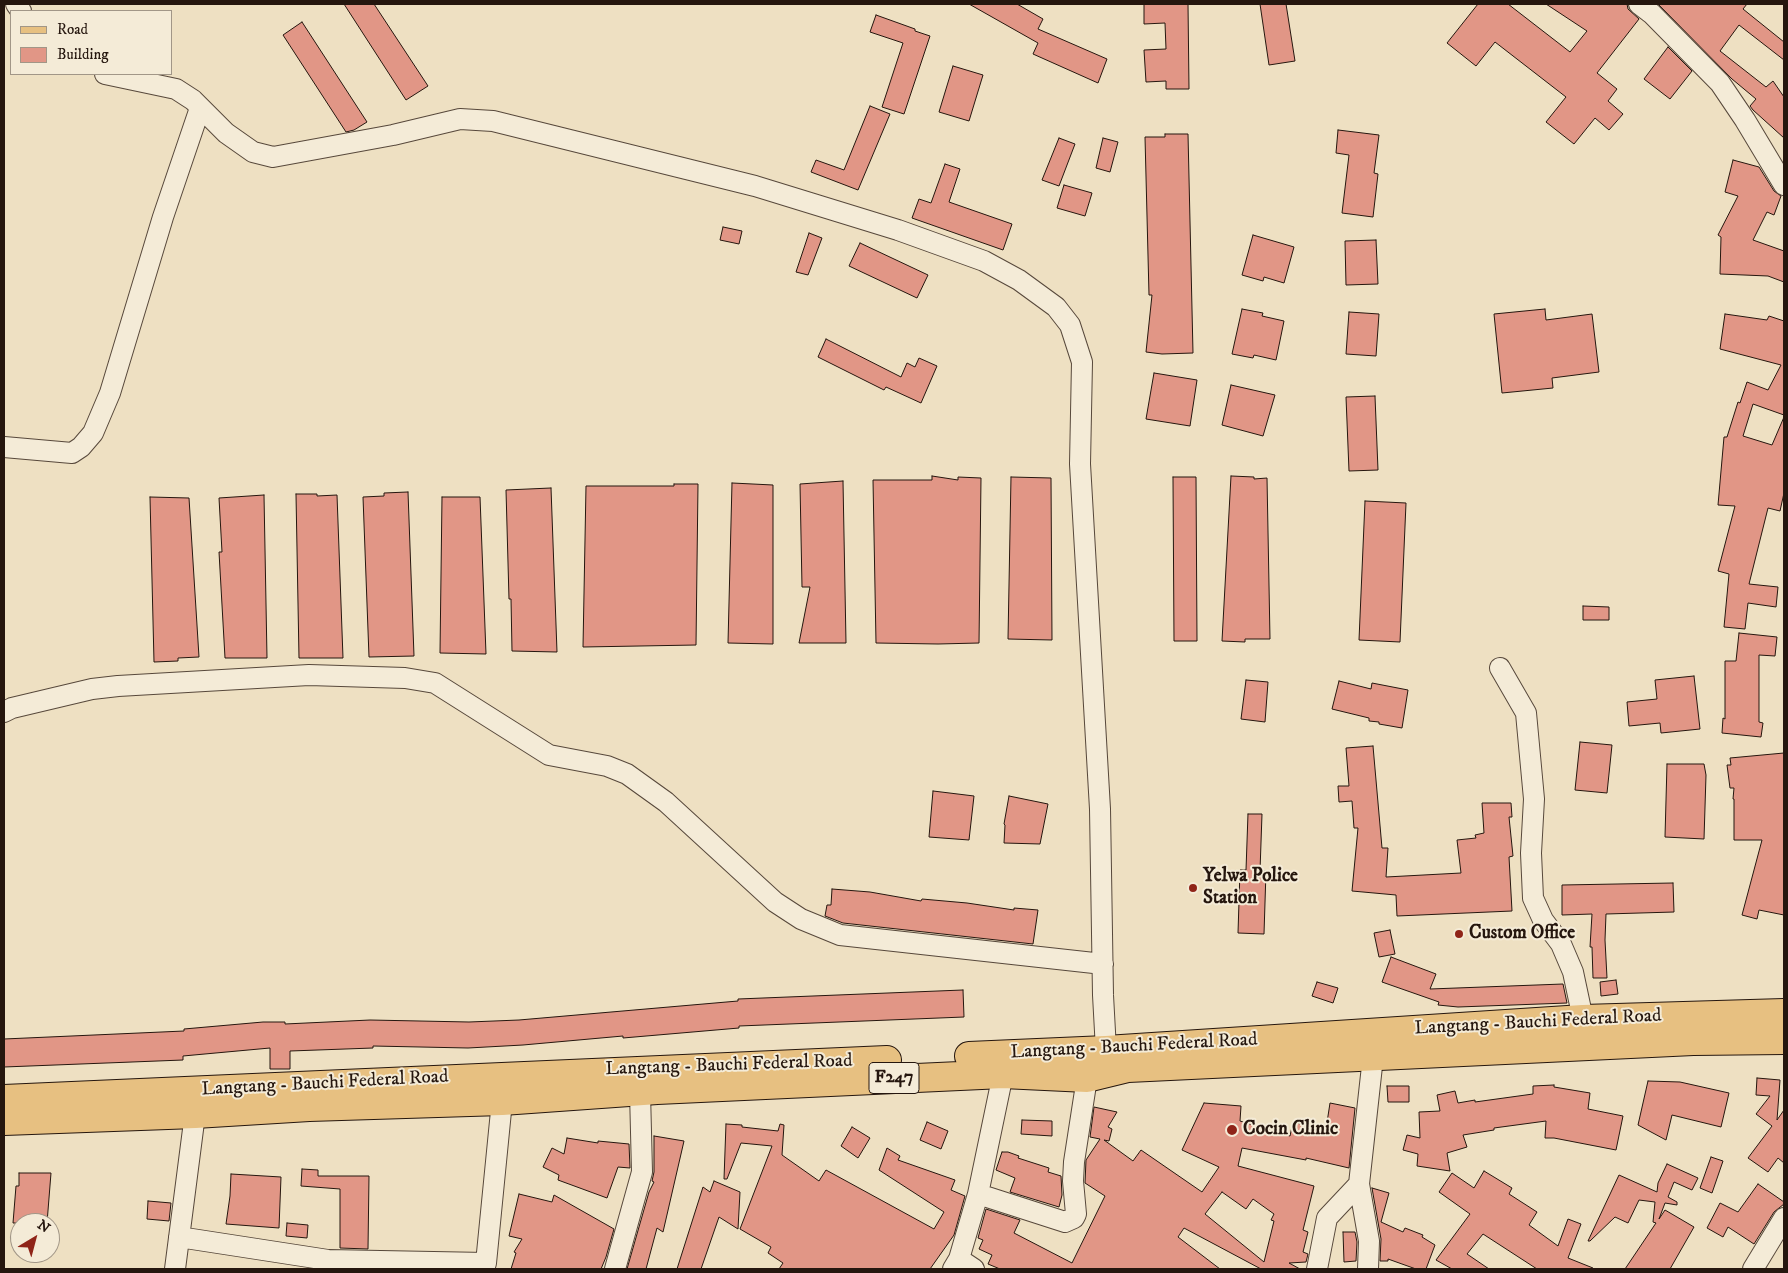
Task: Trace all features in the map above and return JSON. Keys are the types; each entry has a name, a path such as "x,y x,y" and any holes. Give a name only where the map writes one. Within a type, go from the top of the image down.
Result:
{"main road":[{"name":"Langtang - Bauchi Federal Road","path":"4,1099 1106,1050 1583,1019 1784,1013"},
{"name":"F247","path":"4,1121 195,1114 309,1107 502,1101 640,1092 1003,1074 1087,1078 1128,1068 1693,1042 1784,1040"}],"street":[{"path":"1639,4 1652,14 1720,83 1784,184"},
{"path":"110,75 176,89 194,100 226,133 253,152 273,157 392,135 460,119 493,121 755,186 898,230 984,262 1019,280 1056,307 1070,325 1082,362 1080,464 1100,809 1106,1050"},
{"path":"4,448 72,453 81,447 93,433 110,392 163,217 200,108"},
{"path":"1500,668 1526,713 1534,799 1530,854 1533,898 1543,920 1561,944 1573,972 1583,1019"},
{"path":"4,712 12,708 92,689 118,686 309,675 405,678 435,683 549,755 606,766 627,774 666,802 775,902 801,919 840,935 1103,964"},
{"path":"1368,1269 1369,1241 1359,1184 1373,1057"},
{"path":"962,1266 1003,1074"},
{"path":"978,1194 1065,1222 1074,1218 1076,1214 1073,1181 1074,1162 1087,1078"},
{"path":"616,1269 642,1172 640,1092"},
{"path":"179,1237 328,1264 485,1266 502,1101"},
{"path":"175,1269 195,1114"},
{"path":"1317,1269 1327,1218 1359,1184"},
{"path":"1753,1269 1784,1218"}],"building":[{"path":"344,4 374,4 428,86 406,100"},
{"path":"969,4 1017,4 1043,19 1038,29 1107,59 1098,83 1033,54 1038,43"},
{"path":"1144,4 1188,4 1189,89 1166,89 1166,81 1146,82 1144,50 1166,49 1165,23 1144,24"},
{"path":"1260,4 1286,4 1295,61 1269,65"},
{"path":"1478,4 1508,4 1570,52 1587,31 1546,4 1627,4 1628,9 1639,19 1597,73 1617,89 1608,101 1623,114 1609,130 1595,118 1574,144 1546,122 1566,97 1495,42 1476,66 1447,43"},
{"path":"1658,4 1747,4 1743,9 1784,42 1784,60 1739,25 1720,51 1766,87 1773,81 1784,97 1784,138 1750,106 1756,99 1732,79"},
{"path":"876,15 930,36 904,114 882,107 903,43 870,32"},
{"path":"302,22 367,122 354,130 346,132 283,35"},
{"path":"1668,47 1692,71 1670,99 1644,79"},
{"path":"953,66 983,75 969,121 939,112"},
{"path":"870,106 890,114 858,190 811,172 816,160 844,170"},
{"path":"1338,130 1379,135 1374,173 1378,174 1373,217 1342,213 1349,155 1336,153"},
{"path":"1165,134 1188,134 1193,353 1162,354 1146,352 1152,295 1149,295 1145,137 1165,137"},
{"path":"1059,138 1075,144 1059,186 1042,180"},
{"path":"1103,138 1118,142 1110,172 1096,168"},
{"path":"1733,160 1759,167 1774,191 1781,196 1774,215 1767,212 1753,240 1784,251 1784,282 1768,276 1720,274 1721,237 1718,235 1738,196 1725,192"},
{"path":"945,164 960,169 949,202 1012,224 1003,250 912,218 919,199 931,203"},
{"path":"1064,185 1092,193 1085,216 1057,208"},
{"path":"723,227 742,231 739,244 720,240"},
{"path":"809,233 822,238 808,275 796,272"},
{"path":"1253,235 1294,247 1284,283 1264,277 1263,281 1242,275"},
{"path":"1376,240 1378,284 1346,285 1345,241"},
{"path":"860,243 928,275 917,298 849,266"},
{"path":"1242,309 1263,313 1262,316 1284,321 1276,360 1254,355 1253,358 1232,354"},
{"path":"1545,309 1546,320 1592,314 1599,372 1552,378 1553,388 1502,393 1494,314"},
{"path":"1349,312 1379,314 1376,356 1346,354"},
{"path":"1725,314 1767,320 1769,316 1784,321 1784,415 1753,404 1743,436 1772,445 1784,417 1784,493 1780,511 1768,508 1749,584 1778,587 1776,607 1748,603 1745,629 1724,627 1729,574 1718,571 1735,506 1718,505 1724,437 1727,437 1738,402 1740,403 1747,382 1768,390 1781,365 1720,349"},
{"path":"826,339 901,377 907,363 915,367 919,358 937,366 921,403 886,387 884,390 818,357"},
{"path":"1154,373 1197,380 1190,426 1146,419"},
{"path":"1231,385 1275,395 1263,436 1222,425"},
{"path":"1375,396 1378,470 1349,471 1346,397"},
{"path":"932,476 958,480 958,477 981,478 979,643 876,643 873,480 932,480"},
{"path":"1231,476 1254,477 1254,479 1267,478 1270,639 1245,639 1245,642 1222,641"},
{"path":"1011,477 1051,478 1052,640 1008,639"},
{"path":"1173,477 1196,477 1197,641 1174,641"},
{"path":"843,481 846,643 799,643 810,587 802,587 800,484"},
{"path":"732,483 773,485 773,644 728,643"},
{"path":"674,484 698,484 696,645 583,647 586,486 674,486"},
{"path":"551,488 557,652 512,651 506,490"},
{"path":"408,492 414,656 369,657 363,497 384,496 384,493"},
{"path":"296,494 337,495 343,658 299,658"},
{"path":"264,495 267,658 225,658 219,552 222,552 219,498"},
{"path":"150,497 189,498 199,657 178,658 178,661 154,662"},
{"path":"442,497 480,497 486,654 440,653"},
{"path":"1365,501 1406,503 1400,642 1359,640"},
{"path":"1583,606 1609,607 1609,620 1583,620"},
{"path":"1739,633 1777,637 1775,656 1759,655 1759,722 1763,723 1761,737 1722,733 1723,718 1725,719 1725,661 1736,661"},
{"path":"1694,676 1700,729 1661,733 1660,723 1629,726 1627,702 1657,699 1655,680"},
{"path":"1246,680 1268,682 1265,722 1241,719"},
{"path":"1339,681 1371,689 1372,683 1408,690 1402,728 1379,724 1379,722 1369,721 1369,718 1332,709"},
{"path":"1580,742 1612,745 1607,793 1575,790"},
{"path":"1373,746 1382,848 1388,848 1386,877 1461,873 1457,840 1476,838 1475,835 1484,833 1482,803 1511,803 1512,817 1509,817 1513,856 1509,857 1512,911 1397,916 1396,895 1352,891 1358,828 1354,828 1352,801 1339,802 1338,786 1349,786 1346,748"},
{"path":"1784,753 1784,915 1759,910 1757,919 1742,915 1762,840 1734,840 1734,788 1730,788 1727,765 1731,765 1730,758"},
{"path":"1667,764 1704,764 1706,775 1704,839 1665,837"},
{"path":"933,791 974,796 969,840 929,837"},
{"path":"1009,796 1048,804 1040,844 1004,843 1004,824"},
{"path":"1248,814 1262,814 1260,871 1266,871 1264,934 1238,933 1240,870 1246,870"},
{"path":"1673,883 1674,912 1606,914 1607,978 1593,978 1592,947 1590,947 1592,914 1562,915 1562,885"},
{"path":"832,889 870,892 921,901 922,899 1014,910 1014,908 1038,910 1033,944 843,923 825,916 827,905 831,905"},
{"path":"1390,930 1395,954 1379,957 1374,933"},
{"path":"1391,957 1436,974 1430,989 1563,984 1567,1003 1458,1007 1438,1005 1439,1002 1382,982"},
{"path":"1616,980 1618,994 1601,996 1600,982"},
{"path":"1317,982 1338,988 1333,1003 1312,996"},
{"path":"963,990 964,1017 739,1026 739,1028 623,1038 623,1036 468,1048 373,1046 373,1048 290,1051 290,1069 270,1069 270,1048 183,1056 183,1060 4,1067 4,1039 184,1031 184,1029 263,1022 285,1022 285,1024 370,1020 469,1022 519,1020 738,1001 738,999"},
{"path":"1757,1078 1780,1080 1777,1120 1784,1110 1784,1163 1778,1158 1768,1172 1748,1158 1772,1126 1756,1114 1770,1096 1756,1095"},
{"path":"1648,1081 1680,1082 1729,1093 1721,1127 1672,1115 1666,1140 1638,1125"},
{"path":"1554,1085 1554,1087 1590,1093 1588,1109 1623,1116 1616,1150 1545,1138 1546,1121 1494,1128 1494,1130 1463,1135 1467,1147 1447,1153 1450,1171 1417,1166 1418,1154 1403,1150 1407,1135 1420,1138 1419,1112 1440,1111 1437,1095 1455,1091 1458,1103 1475,1100 1475,1102 1533,1094 1533,1086"},
{"path":"1387,1086 1409,1086 1409,1102 1388,1102"},
{"path":"1204,1103 1241,1106 1240,1121 1290,1136 1293,1122 1322,1130 1322,1128 1326,1129 1330,1103 1355,1108 1349,1168 1306,1158 1306,1160 1242,1148 1238,1166 1314,1186 1303,1230 1308,1232 1303,1252 1308,1254 1306,1262 1289,1263 1300,1269 1261,1269 1184,1228 1178,1237 1220,1269 1000,1269 988,1264 992,1255 979,1249 983,1240 978,1238 986,1209 1020,1220 1014,1233 1072,1263 1105,1196 1085,1183 1086,1160 1100,1139 1090,1137 1094,1107 1117,1112 1108,1127 1112,1129 1109,1141 1104,1140 1133,1161 1141,1150 1202,1192 1219,1167 1182,1150","holes":["1222,1192 1246,1209 1253,1199 1274,1214 1271,1220 1274,1221 1264,1262 1205,1214"]},
{"path":"1022,1120 1052,1121 1052,1136 1021,1134"},
{"path":"927,1122 948,1131 941,1149 920,1140"},
{"path":"726,1124 778,1131 780,1124 784,1125 782,1155 819,1181 826,1170 934,1229 944,1212 879,1170 887,1148 900,1156 898,1160 955,1180 951,1190 965,1196 954,1235 930,1269 779,1269 783,1263 768,1253 771,1247 740,1229 772,1146 741,1143 727,1179 724,1179"},
{"path":"852,1127 870,1138 858,1158 841,1146"},
{"path":"654,1136 684,1141 663,1232 657,1228 646,1269 627,1269 649,1192 654,1182 652,1181 654,1172"},
{"path":"567,1138 598,1143 598,1141 629,1144 630,1168 618,1167 607,1198 558,1180 559,1175 543,1167 552,1148 564,1154"},
{"path":"1002,1152 1008,1152 1019,1156 1018,1158 1049,1168 1048,1172 1061,1176 1062,1195 1059,1207 1010,1192 1015,1178 996,1170"},
{"path":"1711,1157 1723,1161 1712,1193 1700,1188"},
{"path":"1667,1164 1698,1178 1692,1190 1674,1182 1668,1197 1677,1202 1677,1205 1665,1203 1659,1219 1665,1210 1694,1227 1670,1269 1625,1269 1656,1223 1653,1222 1655,1202 1639,1200 1628,1223 1615,1217 1588,1241 1619,1175 1657,1192 1658,1183"},
{"path":"302,1169 318,1170 318,1176 369,1176 368,1249 340,1248 340,1189 301,1186"},
{"path":"1484,1171 1512,1188 1509,1194 1537,1212 1529,1225 1558,1246 1568,1219 1581,1224 1568,1258 1593,1269 1537,1269 1483,1234 1467,1254 1489,1269 1452,1269 1436,1260 1470,1214 1439,1192 1452,1173 1474,1188"},
{"path":"19,1173 51,1173 48,1213 14,1213 16,1186 19,1186"},
{"path":"231,1174 281,1177 279,1228 226,1224"},
{"path":"714,1181 740,1192 738,1229 719,1217 701,1269 677,1269 703,1187 710,1192"},
{"path":"1758,1184 1784,1202 1784,1204 1774,1212 1754,1244 1728,1227 1723,1237 1707,1228 1720,1203 1738,1212"},
{"path":"1372,1188 1389,1193 1381,1222 1403,1232 1405,1228 1423,1235 1422,1237 1435,1245 1426,1269 1416,1269 1388,1259 1388,1261 1380,1261 1381,1239"},
{"path":"519,1194 552,1202 554,1195 614,1229 601,1269 511,1269 516,1253 514,1252 522,1239 509,1236"},
{"path":"148,1201 171,1203 169,1221 147,1219"},
{"path":"287,1223 308,1225 307,1238 286,1236"},
{"path":"1343,1232 1355,1232 1357,1242 1356,1261 1344,1262"}],"place":[{"name":"Yelwa Police Station","path":"1193,888"},
{"name":"Custom Office","path":"1459,934"},
{"name":"Cocin Clinic","path":"1232,1130"}]}
